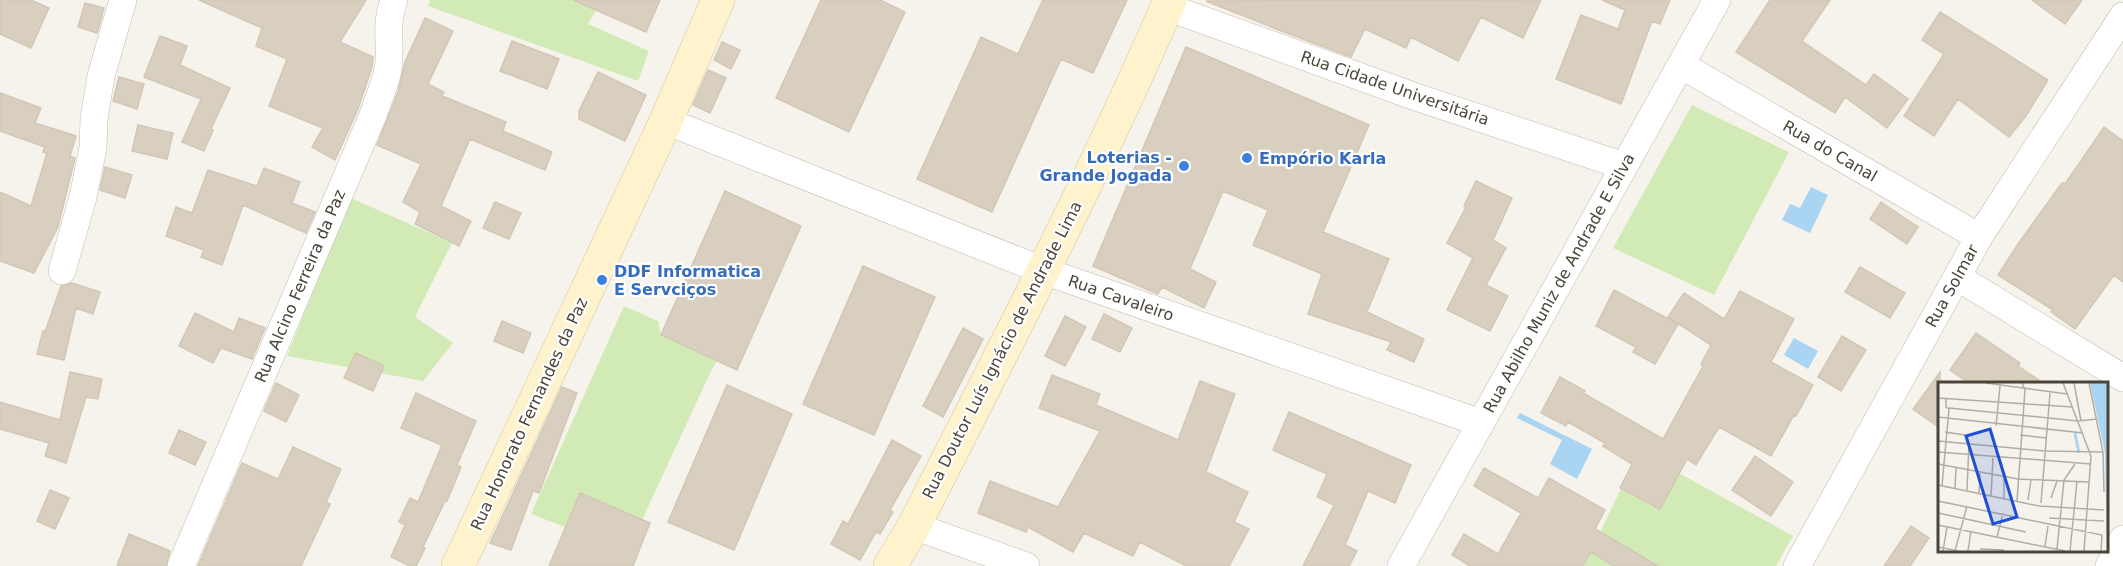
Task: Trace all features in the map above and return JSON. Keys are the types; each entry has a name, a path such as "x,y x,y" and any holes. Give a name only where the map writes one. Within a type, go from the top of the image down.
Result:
{"main road":[{"name":"Rua Honorato Fernandes da Paz","path":"458,566 666,122 718,0"},
{"name":"Rua Doutor Luís Ignácio de Andrade Lima","path":"890,566 914,526 1044,271 1101,153 1168,4"}],"street":[{"path":"62,271 83,197 93,147 100,76 123,0"},
{"name":"Rua Alcino Ferreira da Paz","path":"181,566 373,115 388,71 389,15 394,0"},
{"name":"Rua Abilho Muniz de Andrade E Silva","path":"1401,566 1717,0"},
{"name":"Rua Cidade Universitária","path":"1168,4 1416,97 1624,166"},
{"name":"Rua Solmar","path":"1797,566 1979,237 2123,16"},
{"name":"Rua do Canal","path":"1681,65 1979,237"},
{"name":"Rua Cavaleiro","path":"666,122 1044,271 1480,423"},
{"path":"1957,277 2123,378"},
{"path":"914,526 1026,566"},
{"path":"2109,566 2123,539"}],"green space":[{"path":"430,0 576,0 596,10 588,24 649,51 638,81 428,6"},
{"path":"1692,105 1789,152 1714,295 1613,248"},
{"path":"351,198 452,243 415,317 453,343 423,381 287,356"},
{"path":"624,306 658,321 661,336 717,361 642,520 580,493 565,527 531,514"},
{"path":"1639,451 1793,536 1776,566 1584,566"}],"water":[{"path":"1811,187 1828,195 1810,233 1782,220 1790,204 1800,208"},
{"path":"1794,338 1818,351 1808,369 1784,355"},
{"path":"1520,413 1592,449 1577,479 1550,464 1562,440 1517,418"}],"building":[{"path":"0,0 31,0 49,8 31,48 0,34"},
{"path":"199,0 366,0 340,42 373,57 372,67 358,109 335,160 312,147 323,128 269,106 287,59 256,46 262,28"},
{"path":"573,0 660,0 646,32"},
{"path":"821,0 880,0 905,12 849,132 776,98"},
{"path":"1043,0 1127,0 1093,73 1061,59 992,212 917,179 981,37 1018,54"},
{"path":"1541,0 1523,38 1481,17 1458,61 1411,37 1406,48 1365,29 1351,57 1206,1"},
{"path":"1602,0 1670,0 1660,24 1652,21 1621,104 1556,79 1581,15 1618,29 1625,10"},
{"path":"1770,0 1830,0 1802,41 1866,85 1874,74 1908,99 1887,128 1845,97 1835,113 1736,52"},
{"path":"2032,0 2082,0 2065,24"},
{"path":"85,3 104,8 97,33 78,27"},
{"path":"1940,12 2048,80 2026,116 2009,137 1958,99 1934,136 1904,116 1944,54 1922,40"},
{"path":"425,18 453,31 428,84 444,92 442,96 506,122 503,131 552,152 545,170 470,139 441,206 471,221 459,246 415,224 420,212 403,202 421,164 377,145 398,92 405,62"},
{"path":"160,36 187,46 180,65 230,88 211,129 213,130 204,151 182,142 201,99 144,77"},
{"path":"512,41 559,59 547,89 500,71"},
{"path":"722,42 740,50 731,69 714,60"},
{"name":"Empório Karla","path":"1186,47 1369,125 1323,232 1389,259 1367,312 1424,339 1414,362 1387,350 1391,342 1308,314 1322,274 1253,245 1268,210 1223,191 1190,269 1216,282 1204,308 1162,287 1158,294 1093,266"},
{"path":"708,70 726,78 710,113 693,105"},
{"path":"598,72 646,95 625,141 579,119 579,111"},
{"path":"119,77 144,84 137,109 113,101"},
{"path":"0,93 41,108 35,123 76,136 70,156 75,158 58,227 34,273 0,261 0,192 31,206 47,153 43,152 45,147 0,131"},
{"path":"138,125 173,133 167,159 132,151"},
{"path":"2104,127 2123,141 2123,282 2114,275 2075,329 2051,312 2053,310 1998,275"},
{"path":"105,167 132,175 125,198 100,190"},
{"path":"264,168 300,182 292,203 315,212 306,233 243,205 222,265 201,257 204,250 166,236 176,207 192,213 208,170 257,186"},
{"path":"1476,181 1512,198 1493,240 1506,248 1486,285 1508,296 1490,331 1447,310 1473,258 1447,243 1466,207 1464,206"},
{"path":"725,191 801,226 737,370 661,335"},
{"path":"495,202 521,213 509,239 483,228"},
{"path":"1881,202 1918,227 1907,244 1870,219"},
{"path":"863,266 935,297 874,435 803,404"},
{"path":"1860,267 1905,293 1890,318 1845,292"},
{"path":"72,283 100,292 93,314 76,308 64,360 37,354 43,331 45,332 61,286"},
{"path":"1614,290 1678,324 1655,364 1633,352 1636,347 1596,326"},
{"path":"1740,291 1794,319 1771,362 1813,385 1771,456 1719,427 1696,465 1687,459 1660,509 1620,488 1632,464 1603,446 1605,443 1568,422 1566,426 1541,413 1560,377 1585,391 1583,393 1663,439 1703,366 1701,364 1711,345 1668,317 1684,293 1724,319"},
{"path":"195,313 234,332 239,318 265,328 252,359 221,348 213,363 179,346"},
{"path":"1104,314 1132,328 1120,352 1092,339"},
{"path":"1065,316 1086,327 1065,366 1045,356"},
{"path":"502,321 531,333 523,353 494,341"},
{"path":"963,328 983,339 943,417 923,406"},
{"path":"1976,333 2020,363 2018,366 2042,382 1968,382 1950,370"},
{"path":"1842,336 1866,350 1841,391 1818,377"},
{"path":"356,353 384,366 373,391 344,378"},
{"path":"70,372 102,379 98,399 86,397 66,463 45,456 49,443 0,429 0,402 60,420"},
{"path":"1940,372 1938,427 1913,409"},
{"path":"1052,375 1100,394 1096,405 1178,440 1200,381 1235,394 1206,472 1248,492 1234,522 1249,529 1229,566 1186,566 1140,542 1133,556 1084,533 1073,552 1028,527 1026,532 978,513 990,481 1058,507 1100,431 1039,408"},
{"path":"276,383 299,395 286,422 264,411"},
{"path":"727,385 792,414 734,550 668,522"},
{"path":"562,387 577,393 539,493 533,491 511,550 490,543"},
{"path":"416,393 476,421 457,465 461,467 447,501 423,547 425,548 416,566 410,566 391,557 405,525 399,522 410,498 418,502 442,445 401,428"},
{"path":"1289,412 1411,465 1395,503 1368,491 1345,545 1357,551 1349,566 1303,566 1334,505 1317,497 1327,474 1273,450"},
{"path":"179,430 206,442 195,465 169,453"},
{"path":"892,440 921,456 890,510 893,512 880,534 876,532 860,560 831,544 843,521 848,524"},
{"path":"293,447 341,469 326,502 330,504 301,566 198,566 242,463 278,479"},
{"path":"1755,456 1793,482 1771,516 1732,490"},
{"path":"1484,468 1538,498 1549,478 1605,510 1595,529 1658,566 1614,566 1591,552 1583,566 1470,566 1452,555 1464,534 1498,554 1521,513 1474,486"},
{"path":"50,490 69,498 55,529 37,521"},
{"path":"580,493 650,523 633,566 549,566"},
{"path":"1911,526 1929,538 1910,566 1884,566"},
{"path":"129,534 170,551 166,566 117,566"}],"place":[{"name":"Empório Karla","path":"1247,158"},
{"name":"Loterias - Grande Jogada","path":"1184,166"},
{"name":"DDF Informatica E Servciços","path":"602,280"}]}
